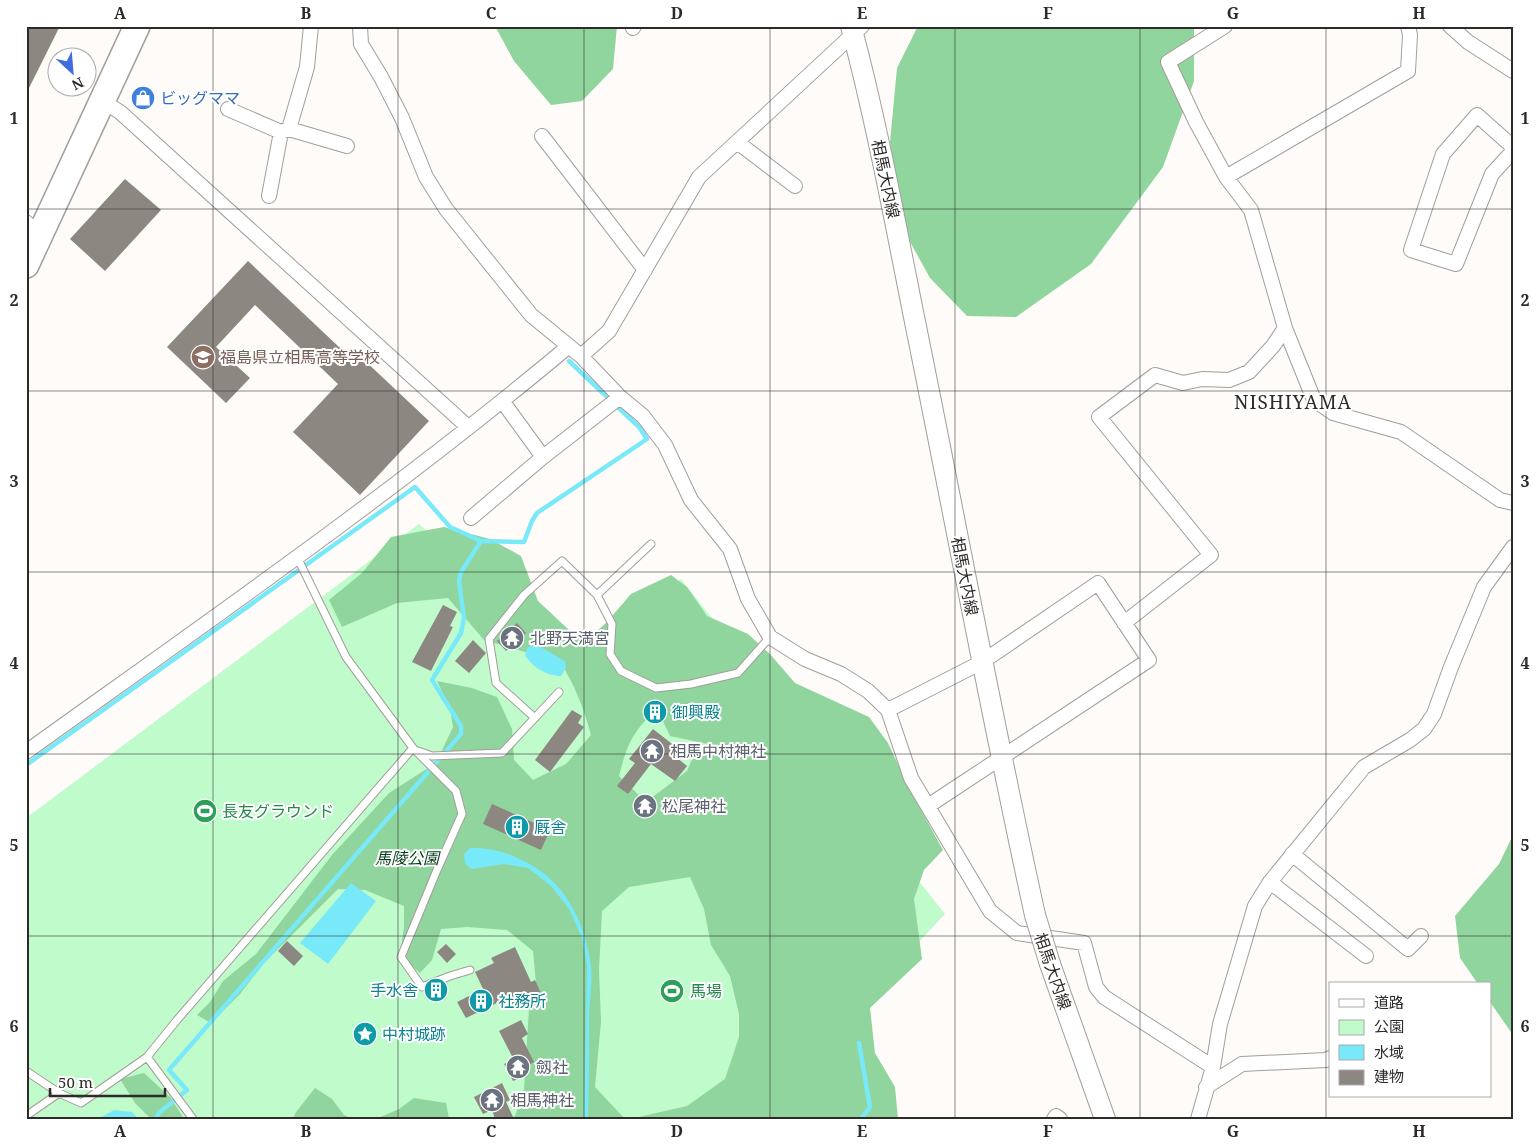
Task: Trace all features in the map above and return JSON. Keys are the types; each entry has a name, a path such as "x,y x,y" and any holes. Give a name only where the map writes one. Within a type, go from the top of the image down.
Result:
{"highway":[{"path":"26,265 34,229 102,101 137,26"}],"main road":[{"name":"相馬大内線","path":"855,29 933,406 1001,758 1035,915 1050,964 1105,1119"}],"street":[{"path":"269,196 285,131 307,67 311,26"},
{"path":"360,26 361,44 381,77 402,118 426,177 446,209 531,315 581,356 620,397 643,416 665,445 691,500 730,549 748,599 770,637 804,659 841,674 868,691 888,710 911,778 990,910 1017,933 1084,943 1096,987 1104,996 1213,1067"},
{"path":"1224,26 1168,62 1196,122 1226,177 1251,210 1285,328 1314,400 1332,413 1401,432 1500,500 1513,504"},
{"path":"1226,177 1408,71 1410,35 1408,26"},
{"path":"1450,26 1468,42 1513,71"},
{"path":"581,356 610,331 699,177 855,29"},
{"path":"102,101 120,112 468,427"},
{"path":"228,109 285,131 347,146"},
{"path":"1477,115 1513,149 1492,174 1456,264 1411,250 1442,154 1477,115"},
{"path":"542,136 645,270"},
{"path":"738,142 795,186"},
{"path":"1124,623 1211,555 1099,416 1155,375 1183,383 1202,379 1229,380 1248,372 1273,346 1285,328"},
{"path":"26,752 297,558 503,402 569,346"},
{"path":"471,518 543,457 620,397"},
{"path":"503,402 543,457"},
{"path":"1198,1119 1213,1067 1220,1024 1255,906 1270,882 1364,767 1410,740 1424,729 1434,714 1450,667 1484,586 1513,547"},
{"path":"888,710 982,662 1098,583 1149,660 928,806"},
{"path":"1292,854 1408,949 1421,936"},
{"path":"1270,882 1366,956"},
{"path":"1206,1087 1242,1064 1329,1058"},
{"path":"1054,1119 1056,1116 1060,1119"}],"lane":[{"path":"597,595 651,544"},
{"path":"297,558 346,657 413,748 456,791 462,814 401,957 422,987 470,970"},
{"path":"535,718 496,683 489,639 524,595 562,561 597,595 612,624 610,654 621,671 656,688 691,684 738,672 770,637"},
{"path":"413,748 432,756 502,753 560,692"},
{"path":"26,1071 59,1093 81,1103 147,1057 413,748"},
{"path":"147,1057 193,1119"},
{"path":"26,1116 59,1093"}],"green space":[{"path":"495,26 617,26 613,69 582,101 551,105 514,61"},
{"path":"918,26 1194,26 1194,81 1163,167 1091,264 1016,317 967,316 930,278 903,229 890,142 897,68"},
{"name":"馬陵公園","path":"419,524 580,664 681,579 945,914 828,1039 862,1119 26,1119 26,818"},
{"path":"444,527 490,539 521,556 538,601 583,643 606,623 631,594 671,575 687,587 707,616 748,634 770,654 795,683 869,717 888,743 911,792 943,850 924,870 914,899 922,959 870,1008 875,1053 895,1087 898,1119 630,1119 687,1106 725,1079 739,1037 739,1014 730,976 711,945 704,909 690,877 629,887 602,911 599,970 601,1022 595,1087 625,1119 509,1119 515,1116 524,1090 529,1008 536,983 533,951 507,930 467,927 441,929 432,960 420,973 400,956 404,927 404,906 365,890 338,889 264,963 240,994 211,1023 197,1015 210,1002 223,981 256,954 332,855 389,793 436,763 453,727 450,708 437,681 472,688 497,697 512,729 514,760 533,780 566,764 591,735 578,697 560,662 484,640 448,598 397,603 342,627 329,600 362,573 391,537","holes":["650,716 661,717 670,736 708,744 694,755 687,771 646,802 619,776 633,736"]},
{"path":"1513,835 1513,1035 1492,1005 1492,982 1477,982 1460,958 1455,916 1499,864"},
{"path":"144,1073 171,1098 184,1119 151,1119 135,1103 120,1079"},
{"path":"315,1088 332,1099 344,1115 353,1119 293,1119 296,1112"},
{"path":"414,1098 446,1103 449,1119 376,1119 399,1109"}],"water":[{"path":"535,644 565,661 566,668 561,676 545,673 528,659 525,655 527,648"},
{"path":"470,848 506,853 542,872 563,893 579,920 591,966 588,1119 584,1119 587,966 582,938 569,909 551,886 528,868 504,864 472,869 465,864 464,854"},
{"path":"351,883 376,901 328,964 300,943"},
{"path":"114,1110 132,1112 139,1119 98,1119"}],"building":[{"path":"26,26 60,26 48,48 26,94"},
{"path":"125,179 161,210 105,271 70,239"},
{"path":"248,261 357,364 362,358 429,421 360,495 293,432 338,384 255,305 216,347 250,378 226,403 167,347"},
{"path":"443,605 457,612 450,626 453,627 431,671 412,662"},
{"path":"517,623 526,633 506,651 497,641"},
{"path":"473,640 486,653 469,673 455,661"},
{"path":"572,710 582,716 578,723 584,727 550,772 535,760"},
{"path":"653,729 676,747 671,753 687,766 675,781 651,764 628,794 617,786 635,763 629,759"},
{"name":"厩舎","path":"492,804 550,830 541,850 483,824"},
{"path":"287,941 303,956 294,966 278,951"},
{"path":"446,944 456,954 447,963 437,952"},
{"path":"515,947 531,982 535,980 541,993 514,1007 509,997 466,1018 457,1002 483,989 475,972 494,963 491,958"},
{"path":"521,1020 528,1034 522,1038 534,1062 523,1068 527,1075 513,1081 504,1064 514,1060 499,1031"},
{"name":"相馬神社","path":"502,1083 510,1100 506,1102 514,1119 495,1119 492,1110 483,1114 474,1097"}],"waterway":[{"path":"26,765 415,487 450,527 481,541 524,542 537,513 647,439 639,427 569,361"},
{"path":"155,1119 160,1112 187,1090 169,1070 461,734 461,726 432,680 461,633 464,618 459,581 461,572 481,541"},
{"path":"859,1043 870,1107 861,1119"}],"place":[{"name":"ビッグママ","path":"143,98"},
{"name":"福島県立相馬高等学校","path":"203,357"},
{"name":"北野天満宮","path":"512,638"},
{"name":"御興殿","path":"655,712"},
{"name":"相馬中村神社","path":"652,751"},
{"name":"松尾神社","path":"645,806"},
{"name":"長友グラウンド","path":"205,811"},
{"name":"厩舎","path":"517,827"},
{"name":"手水舎","path":"436,990"},
{"name":"馬場","path":"672,991"},
{"name":"社務所","path":"481,1001"},
{"name":"中村城跡","path":"365,1034"},
{"name":"劔社","path":"518,1067"},
{"name":"相馬神社","path":"492,1100"}],"district":[{"name":"NISHIYAMA","path":"1293,402"}]}
